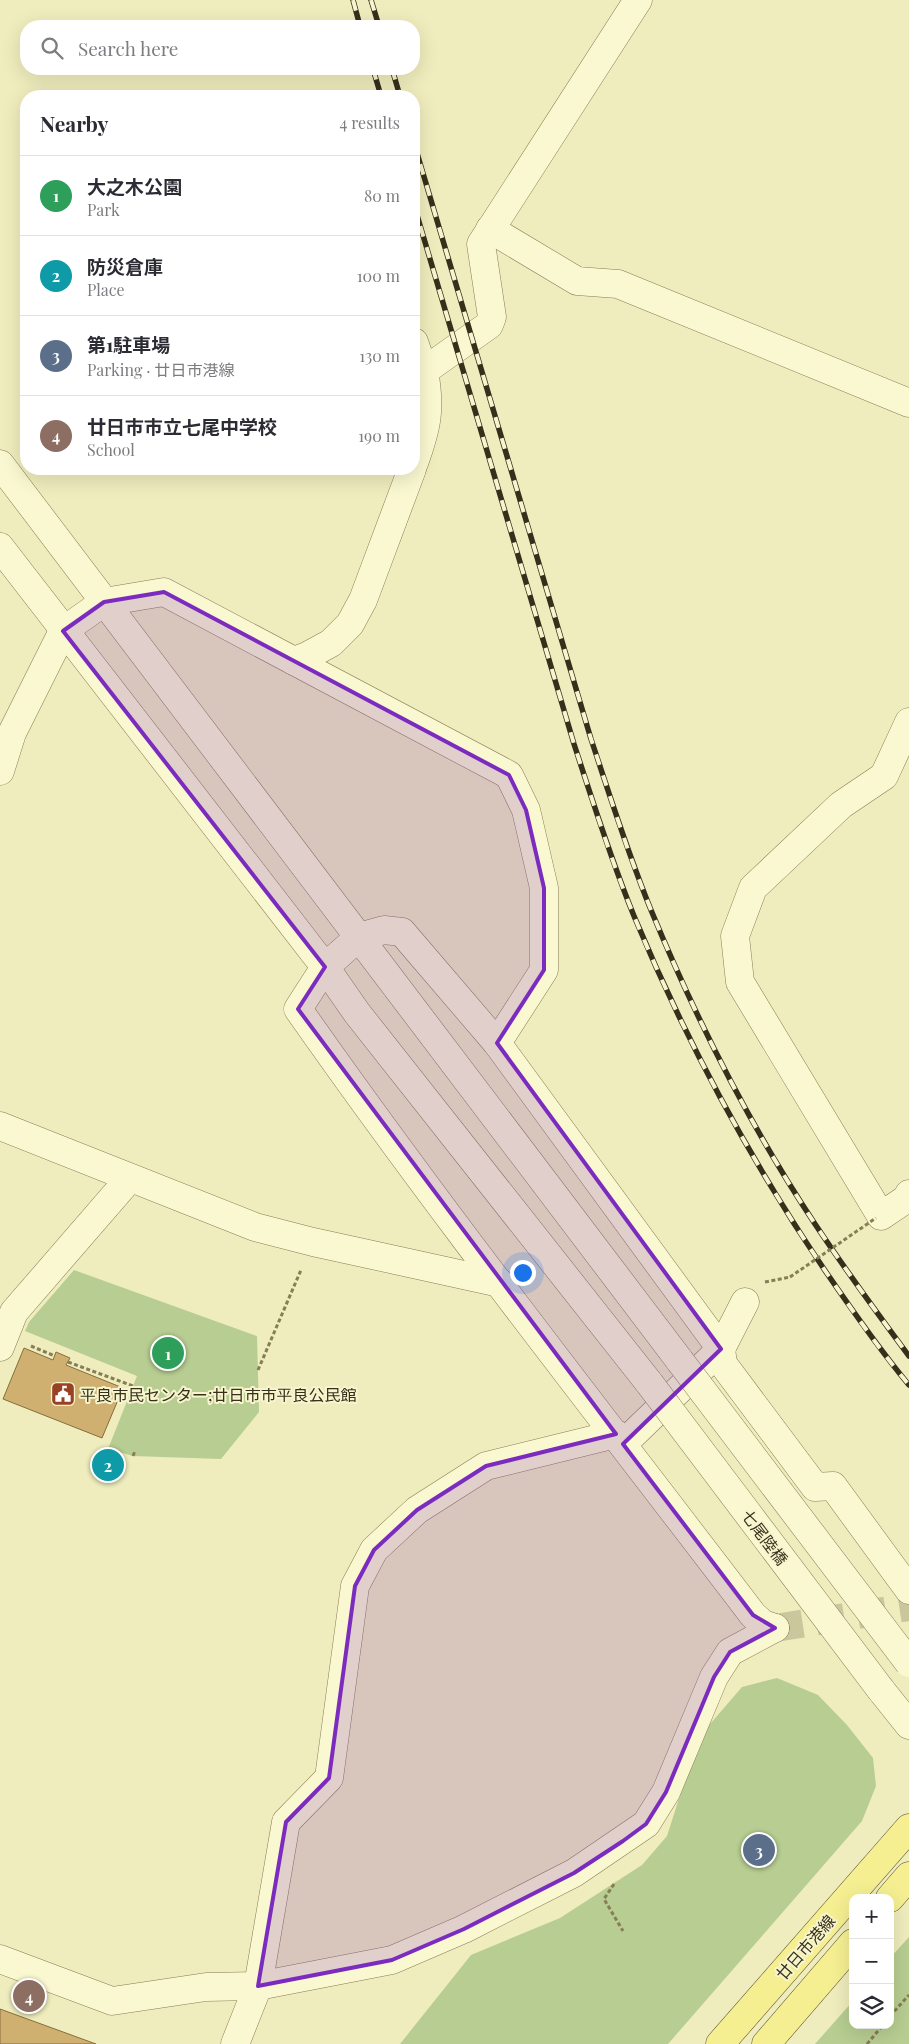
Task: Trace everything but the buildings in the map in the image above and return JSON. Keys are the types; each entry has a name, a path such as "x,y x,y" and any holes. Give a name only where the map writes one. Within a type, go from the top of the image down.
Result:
{"main road":[{"name":"廿日市港線","path":"720,2044 909,1828"},
{"path":"893,1894 909,1876"},
{"name":"廿日市港線","path":"766,2044 849,1947"}],"street":[{"path":"424,371 489,325 492,317 481,244 638,0"},
{"path":"490,229 577,282 618,284 909,403"},
{"path":"420,359 427,389 427,415 420,446"},
{"path":"0,464 909,1662"},
{"path":"294,661 331,643 350,624 363,600 410,475"},
{"name":"七尾陸橋","path":"0,547 63,631 325,967 356,1013 650,1384 909,1725"},
{"path":"0,772 12,734 63,631 104,602 164,592 509,775 526,810 544,888 544,970 497,1044"},
{"path":"909,722 884,776 841,805 753,888 735,936 740,982 881,1216 909,1197 909,1194"},
{"path":"0,1959 112,2001 206,1987 258,1986 392,1960 464,1929 574,1873 646,1824 666,1792 714,1677 730,1652 775,1628 763,1624 753,1615 500,1283 298,1009 325,967 359,936 384,930 402,932 497,1044 721,1349 723,1364 816,1487 833,1486 909,1590"},
{"path":"0,1126 255,1227 313,1242 500,1283"},
{"path":"0,1347 14,1312 130,1178"},
{"path":"235,2044 258,1986 286,1822 329,1778 355,1586 374,1550 417,1510 486,1466 619,1439 721,1349 745,1302"}],"path":[{"path":"790,1277 876,1218"},
{"path":"258,1370 313,1242"},
{"path":"68,1362 133,1386"},
{"path":"133,1456 135,1451"},
{"path":"614,1917 623,1931"},
{"path":"894,2012 909,1995"},
{"path":"867,2044 880,2029"}],"highlighted area":[{"path":"164,592 509,775 526,810 544,888 544,970 497,1043 721,1349 623,1444 753,1615 775,1628 730,1652 714,1677 666,1792 646,1824 623,1841 574,1873 464,1929 392,1960 258,1986 286,1822 329,1778 355,1586 374,1550 417,1510 486,1466 616,1434 298,1009 325,967 63,631 104,602"}],"green space":[{"path":"74,1270 257,1336 259,1412 221,1459 133,1456 108,1449 137,1376 25,1331 29,1322"},
{"path":"777,1678 818,1695 847,1725 873,1758 876,1786 862,1821 668,2044 400,2044 471,1955 560,1918 642,1865 667,1836 684,1783 704,1731 742,1687"},
{"path":"909,1937 909,2044 815,2044 849,2006 849,2029 894,2029 894,1954"}],"tunnel":[{"path":"775,1628 909,1607"}],"railway":[{"path":"353,0 358,20"},
{"path":"371,0 377,20"},
{"path":"375,75 379,90"},
{"path":"394,75 398,90"},
{"path":"420,163 591,739 651,910 686,991 746,1110 768,1149 826,1241 909,1356"},
{"path":"420,225 574,744 610,852 634,916 675,1009 721,1099 771,1187 826,1272 876,1343 909,1385"}],"place":[{"name":"大之木公園","path":"168,1353"},
{"name":"平良市民センター;廿日市市平良公民館","path":"63,1394"},
{"name":"防災倉庫","path":"108,1465"},
{"name":"第1駐車場","path":"759,1850"},
{"name":"廿日市市立七尾中学校","path":"29,1996"}]}
